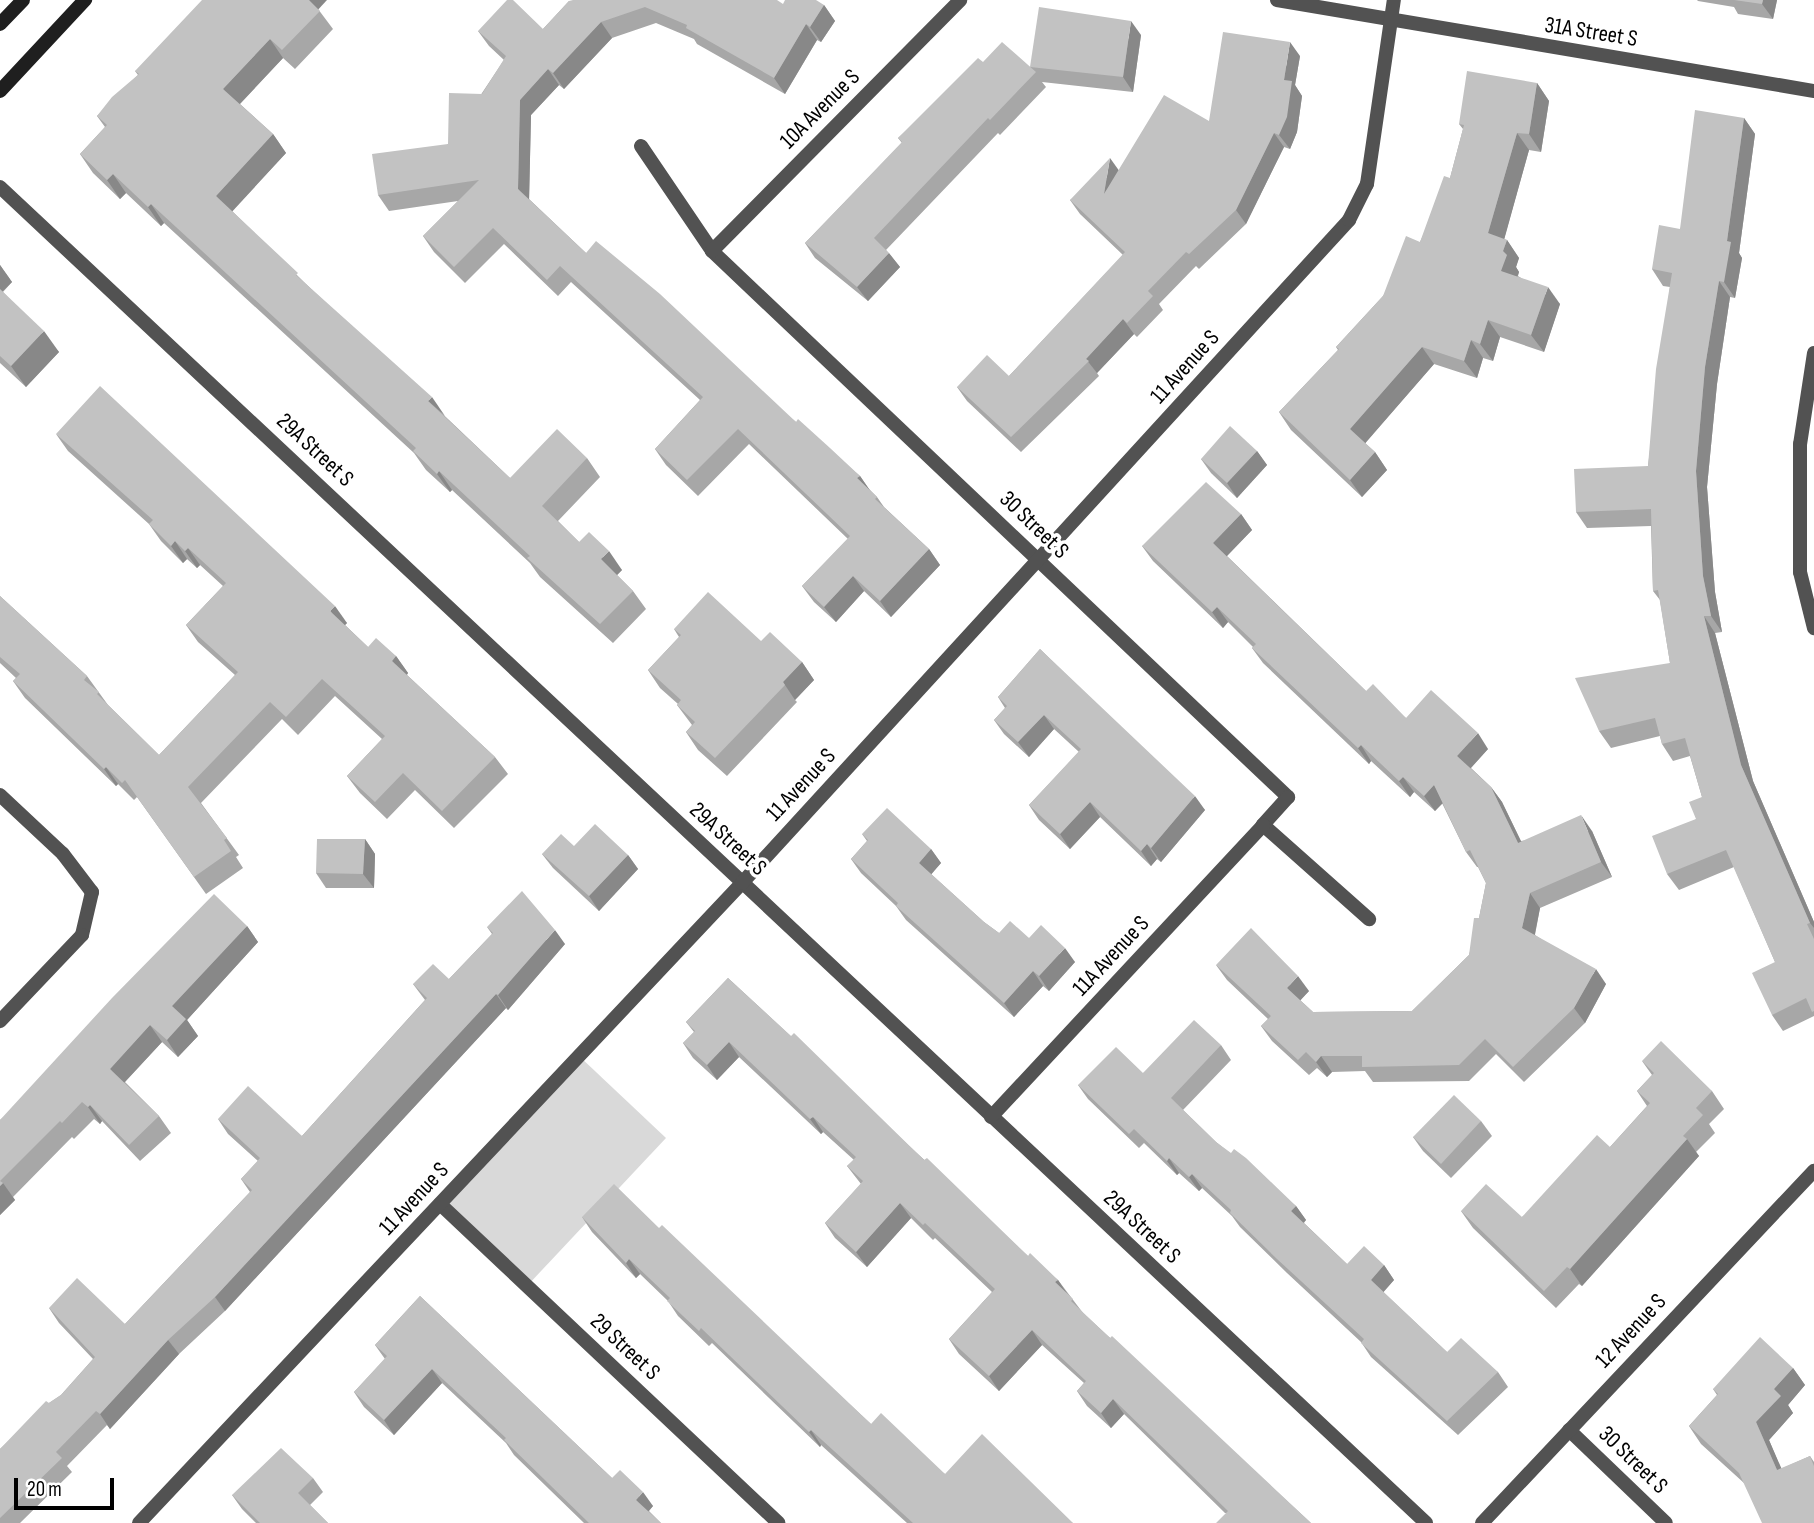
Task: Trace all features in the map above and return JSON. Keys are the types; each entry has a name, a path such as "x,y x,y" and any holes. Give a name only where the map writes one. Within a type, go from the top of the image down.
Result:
{"main road":[{"path":"0,24 23,0"},
{"path":"0,91 85,0"}],"street":[{"name":"10A Avenue S","path":"712,250 960,0"},
{"name":"31A Street S","path":"1278,0 1814,90"},
{"name":"11 Avenue S","path":"139,1523 742,883 1349,220 1367,184 1394,0"},
{"name":"30 Street S","path":"640,146 712,250 1287,797 1263,825"},
{"name":"29A Street S","path":"0,187 1426,1523"},
{"path":"1814,353 1800,444 1800,572 1814,628"},
{"path":"0,795 63,854 92,892 82,935 0,1021"},
{"path":"1263,825 1369,919"},
{"name":"11A Avenue S","path":"991,1117 1263,825"},
{"name":"12 Avenue S","path":"1482,1523 1814,1171"},
{"name":"29 Street S","path":"440,1205 778,1523"},
{"name":"30 Street S","path":"1569,1430 1666,1523"}],"shaded area":[{"path":"579,1056 666,1138 527,1286 440,1204"}],"building":[{"path":"202,0 309,0 320,11 282,50 270,39 223,89 273,134 216,196 298,273 296,275 432,397 428,401 510,478 557,429 587,458 542,506 579,542 589,532 609,551 601,559 633,591 600,624 527,558 530,556 439,471 437,474 413,451 416,448 151,204 148,207 113,174 107,180 80,154 107,125 97,116 112,97 139,74 135,71"},
{"path":"507,0 513,0 543,29 573,0 777,0 783,4 785,0 816,0 824,5 810,27 806,24 774,78 686,28 687,25 645,7 601,22 553,73 548,69 520,100 518,189 586,253 596,241 660,294 796,422 798,419 860,476 857,478 877,497 875,499 929,549 880,601 853,576 824,607 802,586 850,536 738,429 687,480 655,449 703,397 560,266 547,280 493,228 454,267 423,236 479,180 378,195 372,154 448,144 449,93 482,94 506,56 478,31"},
{"path":"1734,0 1763,0 1762,4"},
{"path":"1039,7 1131,21 1123,77 1030,67"},
{"path":"1223,32 1290,42 1284,80 1292,81 1287,117 1279,135 1274,133 1236,210 1189,254 1186,252 1148,291 1153,296 1127,323 1123,319 1086,359 1089,361 1011,437 957,387 987,355 1009,376 1125,252 1070,200 1110,158 1104,194 1164,95 1209,121"},
{"path":"1002,42 1036,72 990,120 988,118 874,238 889,253 857,287 805,243 902,142 898,138 978,58 983,62"},
{"path":"1467,71 1537,83 1529,134 1517,133 1488,233 1507,240 1503,251 1507,255 1501,271 1548,287 1531,335 1488,320 1480,344 1471,340 1464,361 1422,347 1350,429 1375,452 1350,480 1279,412 1339,349 1336,347 1383,296 1406,236 1420,242 1444,176 1450,178 1464,125 1459,124"},
{"path":"1695,110 1744,118 1727,241 1731,242 1724,282 1719,281 1705,367 1696,471 1703,576 1711,616 1704,616 1741,765 1810,923 1807,924 1814,939 1812,1012 1806,998 1772,1015 1752,973 1775,962 1726,850 1667,874 1652,836 1696,819 1689,802 1702,797 1685,738 1662,744 1655,718 1599,731 1575,678 1670,663 1658,590 1653,591 1651,509 1576,512 1574,469 1648,466 1656,369 1672,273 1652,269 1659,225 1680,229"},
{"path":"0,289 44,331 11,366 0,356"},
{"path":"100,386 335,606 330,611 368,647 376,638 396,656 392,661 495,757 442,811 403,773 375,802 347,776 385,736 322,679 286,717 270,702 188,787 227,838 224,840 231,851 194,877 125,780 122,783 106,767 104,769 13,681 20,674 0,657 0,596 87,676 84,680 99,692 97,694 159,755 238,672 186,625 226,583 188,548 185,551 175,541 171,546 149,524 153,520 56,434"},
{"path":"1230,426 1257,451 1227,483 1201,459"},
{"path":"1206,482 1241,514 1213,543 1366,691 1373,684 1406,718 1431,690 1478,733 1457,756 1491,787 1518,843 1581,815 1601,862 1530,893 1522,928 1596,969 1574,1008 1513,1067 1485,1039 1459,1065 1362,1067 1362,1056 1321,1056 1316,1062 1306,1052 1298,1060 1261,1026 1271,1016 1216,965 1251,928 1298,976 1287,988 1313,1012 1412,1011 1469,955 1474,918 1479,918 1486,883 1470,850 1466,852 1434,785 1424,796 1403,777 1399,781 1361,745 1358,748 1252,648 1256,644 1217,607 1212,612 1142,546"},
{"path":"708,592 761,641 770,632 802,662 783,682 785,685 715,758 686,732 695,722 677,705 681,700 648,670 681,635 674,629"},
{"path":"1040,649 1195,796 1151,848 1147,844 1141,851 1090,802 1060,834 1029,805 1081,749 1044,715 1018,742 994,720 1007,706 998,697"},
{"path":"887,808 931,849 919,863 984,922 999,933 1010,921 1029,938 1041,925 1065,948 1039,976 1033,971 1004,1003 896,906 898,903 851,859 868,840 862,834"},
{"path":"595,824 628,855 589,896 542,854 561,834 574,846"},
{"path":"317,839 365,839 363,874 316,873"},
{"path":"522,891 555,930 498,995 496,994 215,1297 168,1340 100,1414 96,1411 56,1452 62,1458 0,1518 0,1449 46,1401 49,1403 61,1395 95,1357 49,1308 77,1278 125,1324 252,1190 241,1179 260,1158 218,1119 248,1086 302,1136 427,998 413,984 433,964 449,979 493,933 487,927"},
{"path":"214,894 247,926 172,1006 186,1019 167,1040 150,1025 110,1069 159,1116 129,1145 90,1105 88,1107 82,1102 0,1181 0,1120 112,998"},
{"path":"728,978 791,1036 794,1033 924,1160 927,1158 1028,1256 1030,1253 1058,1280 1055,1282 1073,1299 1071,1301 1110,1338 1112,1336 1311,1523 1216,1523 1228,1511 1113,1399 1101,1413 1077,1391 1086,1381 1032,1330 989,1376 949,1339 995,1289 900,1203 856,1252 825,1223 863,1181 847,1166 856,1157 813,1117 810,1119 729,1042 707,1065 683,1043 695,1031 686,1022"},
{"path":"1194,1020 1221,1045 1171,1098 1216,1142 1231,1153 1234,1149 1246,1158 1296,1206 1291,1211 1347,1264 1364,1246 1384,1265 1371,1280 1447,1352 1461,1338 1498,1372 1447,1421 1361,1343 1364,1339 1277,1259 1230,1213 1231,1210 1192,1174 1189,1177 1169,1158 1167,1161 1134,1129 1129,1134 1078,1085 1116,1047 1143,1073"},
{"path":"1661,1041 1712,1091 1696,1108 1703,1115 1683,1136 1687,1139 1570,1269 1567,1267 1544,1291 1461,1211 1486,1184 1522,1217 1597,1135 1610,1147 1650,1103 1637,1091 1654,1073 1642,1061"},
{"path":"1454,1095 1481,1121 1441,1164 1413,1137"},
{"path":"614,1184 659,1228 662,1225 871,1424 881,1413 945,1474 982,1434 1073,1523 913,1523 811,1430 809,1432 701,1328 699,1331 667,1301 670,1298 629,1259 626,1263 582,1217"},
{"path":"420,1296 612,1478 620,1470 643,1492 636,1500 661,1523 589,1523 504,1440 506,1438 432,1369 384,1420 354,1392 387,1356 375,1345"},
{"path":"1760,1337 1793,1368 1774,1389 1781,1396 1756,1422 1777,1470 1810,1456 1814,1466 1814,1523 1762,1523 1739,1473 1689,1426 1718,1394 1713,1389"},
{"path":"281,1448 313,1478 298,1493 328,1523 260,1523 232,1495"}]}
